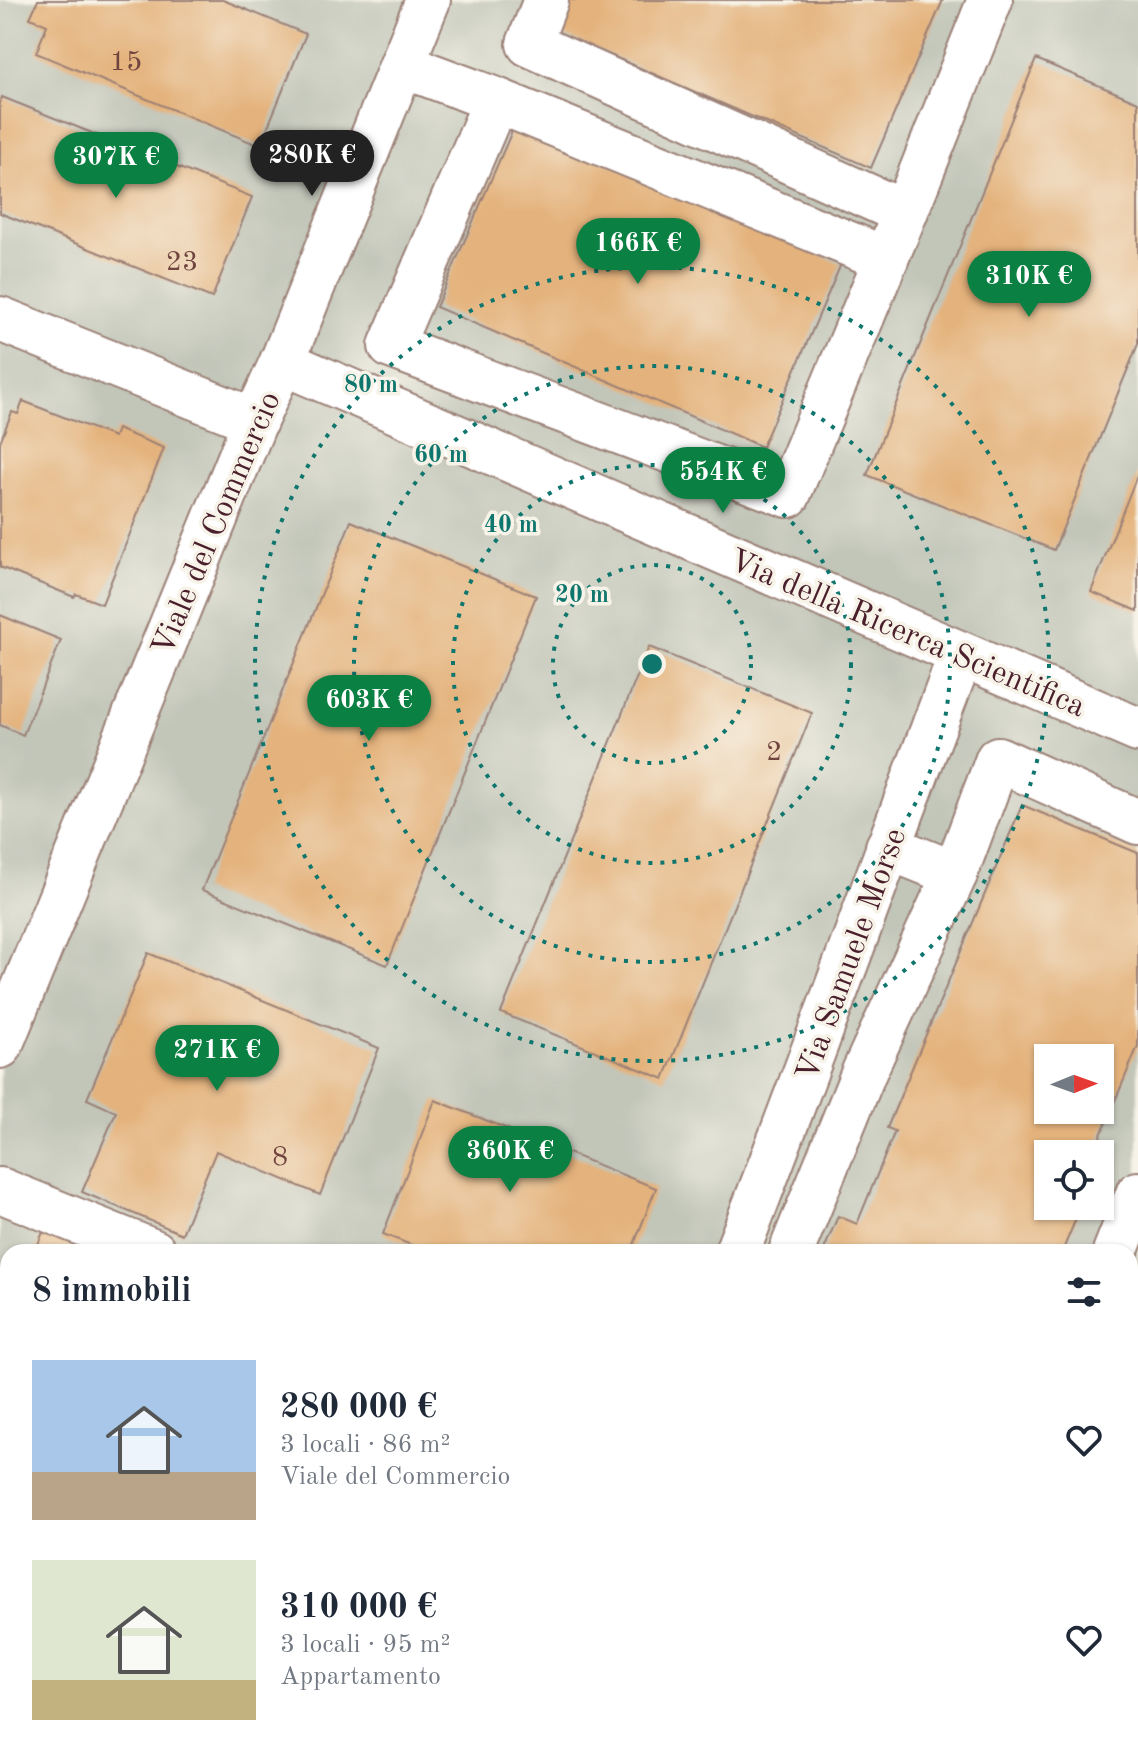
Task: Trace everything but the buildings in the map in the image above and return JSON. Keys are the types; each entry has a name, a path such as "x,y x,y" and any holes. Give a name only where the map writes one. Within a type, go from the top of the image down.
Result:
{"street":[{"name":"Viale del Commercio","path":"0,1046 428,0"},
{"path":"546,0 529,44 905,213"},
{"path":"496,100 391,346 788,495 990,0"},
{"path":"402,65 496,100 886,259"},
{"path":"0,319 255,421"},
{"name":"Via della Ricerca Scientifica","path":"282,362 1138,730"},
{"name":"Via Samuele Morse","path":"740,1244 961,655"},
{"path":"794,1244 864,1072 955,874 998,759 1138,822"},
{"path":"888,847 955,874"},
{"path":"814,1052 864,1072"},
{"path":"0,1190 134,1244"},
{"path":"1118,1244 1138,1194"}],"shaded area":[{"path":"0,0 1138,0 1138,1244 0,1244"}]}
